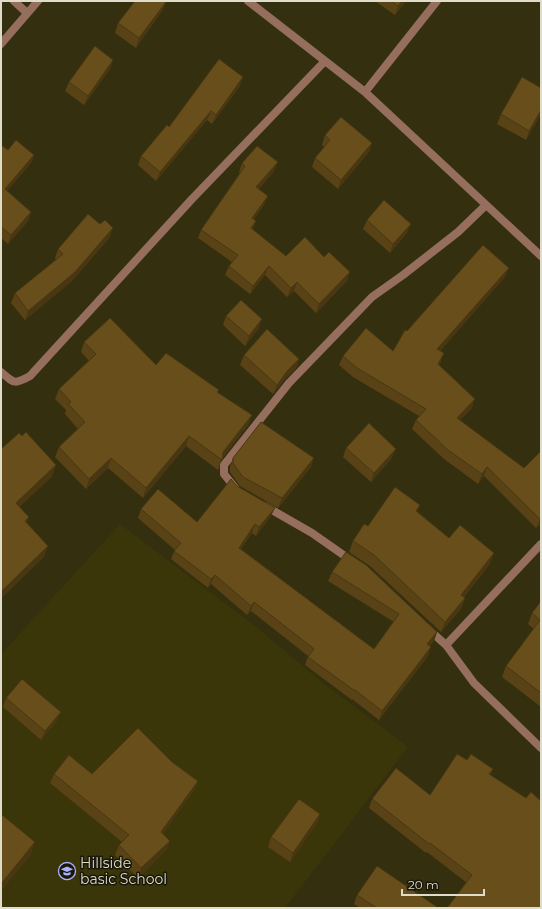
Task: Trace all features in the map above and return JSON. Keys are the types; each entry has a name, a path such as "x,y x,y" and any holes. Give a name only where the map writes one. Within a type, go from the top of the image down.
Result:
{"street":[{"path":"14,1 27,13"},
{"path":"1,44 38,1"},
{"path":"248,1 365,92 541,256"},
{"path":"365,92 437,1"},
{"path":"1,372 12,381 20,382 30,376 192,199 325,62"},
{"path":"243,494 236,490 224,474 224,465 289,383 372,297 458,232 486,205"},
{"path":"257,502 312,533 360,566"},
{"path":"446,645 541,544"},
{"path":"423,624 446,645 474,683 541,748"}],"shaded area":[{"path":"120,524 254,625 322,682 408,747 285,908 1,908 1,654"}],"building":[{"path":"135,1 166,2 139,38 118,23"},
{"path":"391,1 402,1 398,6"},
{"path":"95,46 113,60 88,96 69,82"},
{"path":"219,59 243,77 216,115 211,111 160,172 141,156 167,125 169,127"},
{"path":"522,77 541,88 541,110 529,131 501,114"},
{"path":"341,117 372,143 341,180 315,158 330,140 325,135"},
{"path":"16,140 34,155 5,189 31,212 11,235 1,227 1,145 8,150"},
{"path":"257,146 278,162 256,187 268,196 252,218 256,221 251,228 286,256 305,237 324,257 329,252 350,272 319,304 297,282 291,288 269,266 253,286 229,266 238,255 201,230 245,166 242,163"},
{"path":"384,200 411,224 393,244 367,220"},
{"path":"88,214 100,224 105,220 113,228 75,272 28,311 15,293 63,254 58,249"},
{"path":"483,245 509,268 437,349 444,353 438,364 475,399 457,418 524,468 541,451 540,519 487,467 482,474 448,450 416,420 426,409 357,368 343,356 366,328 393,351 405,330 407,331"},
{"path":"241,300 262,319 249,336 226,316"},
{"path":"110,318 156,365 166,353 219,390 217,392 252,415 223,452 222,460 189,436 146,488 111,458 89,479 59,447 85,422 68,404 71,402 59,389 96,354 84,342"},
{"path":"267,329 299,359 288,370 277,385 244,355"},
{"path":"261,422 314,458 282,498 243,477 233,463 233,458"},
{"path":"369,423 396,449 374,473 346,448"},
{"path":"26,432 56,465 16,503 29,517 25,521 48,546 1,592 1,449 19,433 22,436"},
{"path":"231,479 237,486 275,508 259,527 255,524 239,548 374,649 399,614 332,572 346,552 366,565 437,632 427,644 431,647 382,711 308,657 314,649 254,602 251,606 215,575 211,579 174,551 181,543 141,509 158,489 197,522"},
{"path":"395,487 420,505 416,511 449,538 460,525 494,553 461,595 465,598 445,622 374,555 353,541 364,524 368,526"},
{"path":"541,601 541,693 506,666 540,620 532,613"},
{"path":"22,679 61,712 45,731 6,698"},
{"path":"138,728 172,762 198,781 161,832 170,841 141,868 119,845 129,835 54,774 69,755 92,774"},
{"path":"457,754 467,760 471,754 493,769 489,774 526,798 531,792 541,801 541,908 447,908 472,875 430,843 429,844 372,799 396,768 430,795"},
{"path":"299,799 320,814 293,853 271,837"},
{"path":"1,814 35,842 1,884"},
{"path":"377,866 439,908 377,908 357,895"}],"place":[{"name":"Hillside basic School","path":"67,871"}]}
